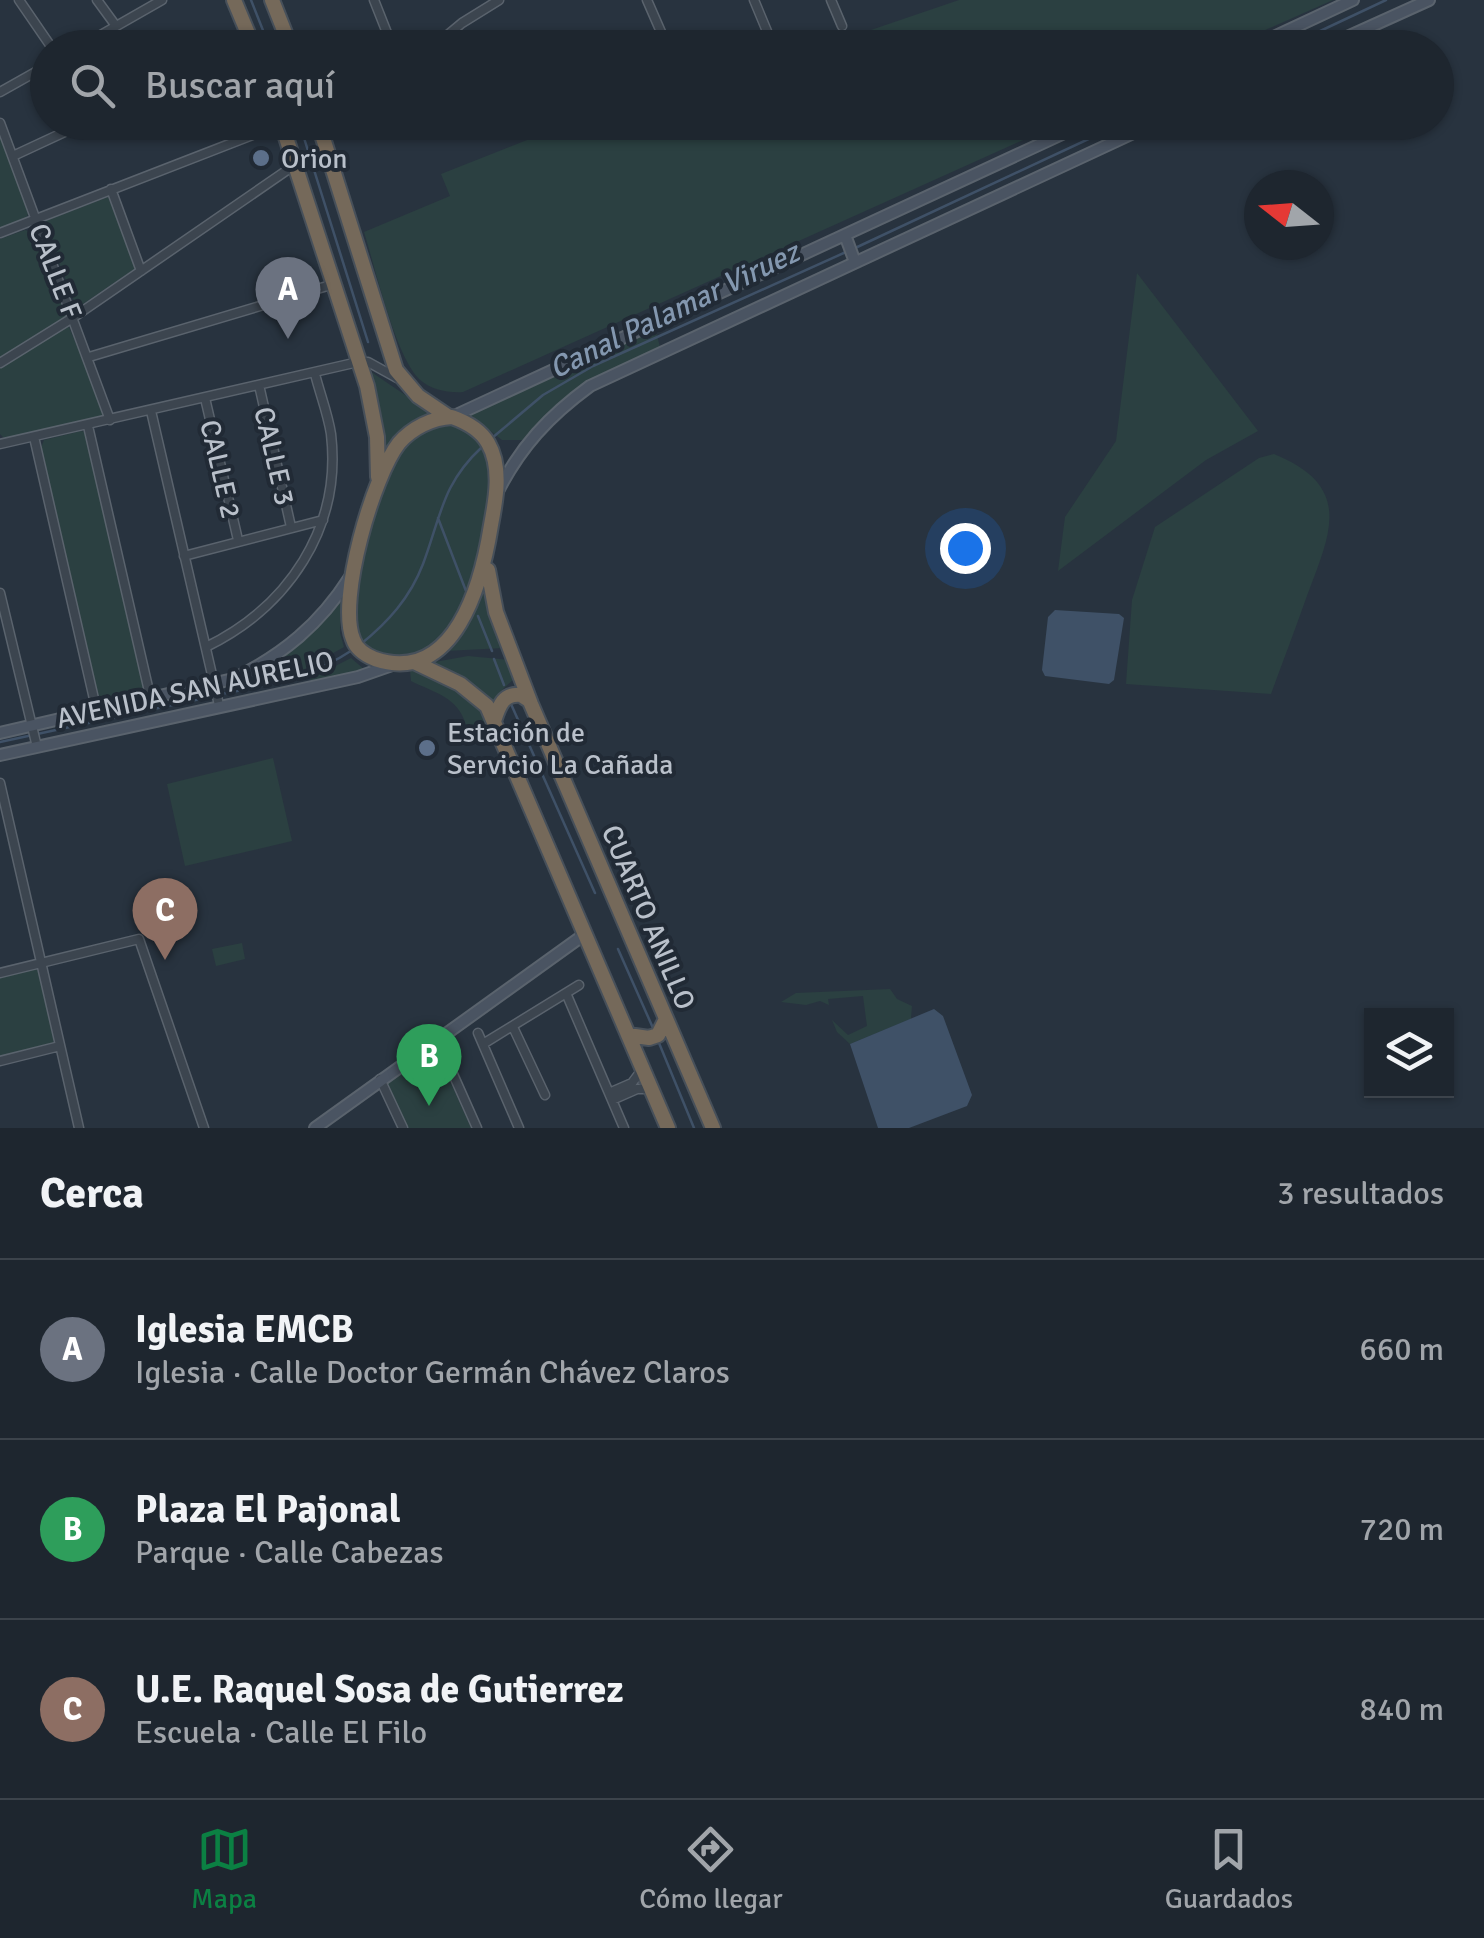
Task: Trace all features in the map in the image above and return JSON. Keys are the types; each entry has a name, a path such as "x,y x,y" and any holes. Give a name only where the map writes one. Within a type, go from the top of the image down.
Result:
{"highway":[{"path":"234,0 245,30"},
{"path":"272,0 284,30"},
{"path":"287,140 375,424 377,488"},
{"path":"324,140 392,357 404,383 450,417 468,423 485,439 494,460 496,496 476,591 458,626 432,653 406,663"},
{"path":"450,417 427,422 401,440 377,488 353,572 351,636 366,655 406,663 474,695 487,706 668,1128"},
{"name":"CUARTO ANILLO","path":"486,555 488,585 496,612 531,704 713,1128"},
{"path":"494,721 508,696 521,695 531,704"},
{"path":"628,1036 658,1035 665,1021"}],"main road":[{"path":"1289,30 1353,0"},
{"path":"1362,30 1428,0"},
{"path":"450,417 846,239 1051,140"},
{"path":"496,496 525,445 554,413 590,386 854,259 1117,140"},
{"path":"846,239 854,259"},
{"name":"AVENIDA SAN AURELIO","path":"0,734 216,688 290,646 330,608 353,572"},
{"name":"AVENIDA SAN AURELIO","path":"0,755 219,702 406,663"},
{"path":"315,1128 585,934"}],"street":[{"path":"19,0 40,30"},
{"path":"97,0 116,26"},
{"path":"109,30 162,0"},
{"path":"374,0 386,30"},
{"path":"454,30 499,0"},
{"path":"647,0 660,30"},
{"path":"754,0 766,30"},
{"path":"830,0 842,26"},
{"path":"1,88 30,74"},
{"name":"CALLE F","path":"0,123 110,420"},
{"path":"13,156 47,140"},
{"path":"0,233 238,140"},
{"path":"0,363 74,318 296,164"},
{"path":"111,190 141,271"},
{"path":"89,357 334,284"},
{"path":"0,444 151,410 206,403 358,362 368,362 404,383"},
{"path":"206,647 245,625 278,596 305,560 323,520 332,478 331,434 315,374"},
{"name":"CALLE 3","path":"260,390 291,527"},
{"name":"CALLE 2","path":"206,403 238,540"},
{"path":"151,410 219,702"},
{"path":"88,426 151,700"},
{"path":"34,437 97,712"},
{"path":"184,556 323,520"},
{"path":"0,593 36,745"},
{"path":"0,784 79,1128"},
{"path":"0,973 139,938 204,1128"},
{"path":"483,1044 579,984"},
{"path":"566,993 624,1128"},
{"path":"513,1027 544,1095"},
{"path":"478,1033 519,1128"},
{"path":"436,1038 477,1128"},
{"path":"0,1061 60,1046"},
{"path":"610,1096 632,1083 642,1067"},
{"path":"380,1079 403,1128"},
{"path":"610,1096 637,1088 653,1093"}],"green space":[{"path":"959,0 1333,0 1265,30 871,30"},
{"path":"0,136 29,212 25,220 0,229"},
{"path":"527,140 1023,140 463,392 429,386 410,367 387,310 364,232 450,196 441,174"},
{"path":"108,197 136,268 77,308 43,222"},
{"path":"25,230 31,232 66,315 64,320 0,357 0,239"},
{"path":"1137,273 1258,431 1206,460 1058,571 1065,517 1116,441"},
{"path":"68,325 106,412 104,418 4,438 0,434 0,367"},
{"path":"655,328 660,347 570,397 524,440 502,440 469,414"},
{"path":"364,367 433,414 404,431 383,458"},
{"path":"446,425 474,436 484,446 490,461 492,481 486,536 468,594 442,640 426,652 404,656 365,649 357,636 354,619 356,596 366,541 382,487 391,465 409,440"},
{"path":"85,432 144,687 141,695 104,703 97,699 41,448 44,440"},
{"path":"1274,454 1316,480 1329,512 1324,549 1271,694 1126,684 1132,600 1155,527 1259,458"},
{"path":"486,587 503,648 446,651 473,614"},
{"path":"341,602 340,633 344,647 303,670 243,682 311,634"},
{"path":"468,656 510,660 516,677 501,691 493,706 429,663"},
{"path":"351,658 365,670 311,681 310,679"},
{"path":"410,670 449,685 478,703 488,720 488,737 468,737 457,708 411,681"},
{"path":"273,758 292,841 185,866 167,784"},
{"path":"242,943 245,959 216,966 212,949"},
{"path":"34,969 40,971 54,1043 0,1059 0,978"},
{"path":"890,989 897,999 912,1006 911,1019 850,1044 837,1032 832,1020 848,1035 867,1026 863,996 828,999 829,1005 820,1001 806,1005 781,1002 796,993"},
{"path":"433,1049 471,1128 407,1128 385,1081"}],"water":[{"path":"1055,610 1119,614 1124,618 1114,680 1109,684 1045,676 1042,670 1048,617"},
{"path":"934,1009 943,1016 972,1095 967,1106 909,1128 878,1128 850,1044"}],"waterway":[{"path":"251,0 263,30"},
{"name":"Canal Palamar Viruez","path":"1322,30 1386,0"},
{"path":"305,140 368,342"},
{"name":"Canal Palamar Viruez","path":"853,249 1086,140"},
{"name":"Canal Palamar Viruez","path":"492,438 543,395 593,366 846,252"},
{"name":"Canal Palamar Viruez","path":"361,644 389,618 412,588 450,488 482,447"},
{"path":"438,518 466,591"},
{"path":"478,616 492,651"},
{"name":"Canal Palamar Viruez","path":"221,694 307,673 354,649"},
{"path":"494,659 504,685"},
{"name":"Canal Palamar Viruez","path":"0,742 214,696"},
{"path":"511,704 595,893"},
{"path":"618,949 653,1028"},
{"path":"659,1043 694,1128"}],"place":[{"name":"Orion","path":"261,158"},
{"name":"Iglesia EMCB","path":"288,339"},
{"name":"Estación de Servicio La Cañada","path":"427,748"},
{"name":"U.E. Raquel Sosa de Gutierrez","path":"165,960"},
{"name":"Plaza El Pajonal","path":"429,1106"}]}
